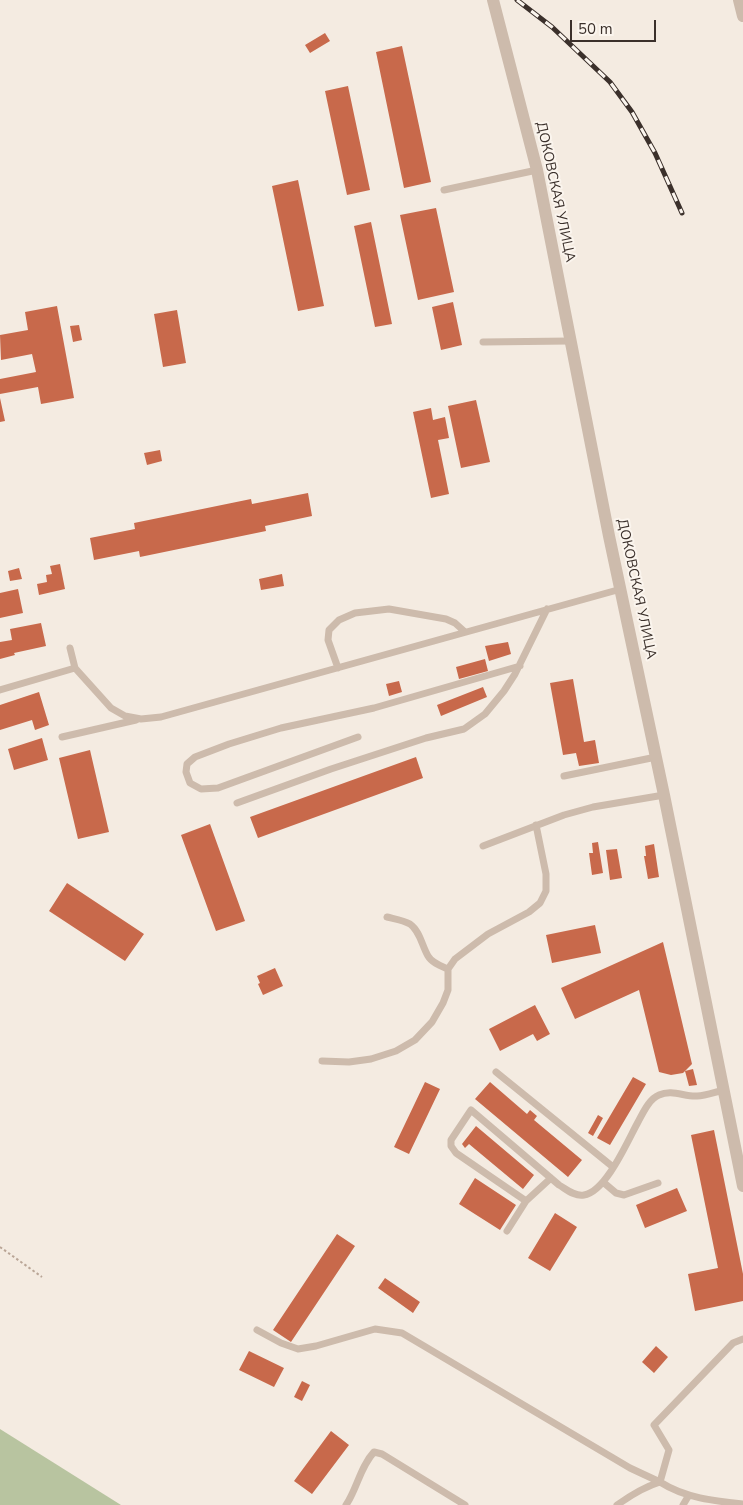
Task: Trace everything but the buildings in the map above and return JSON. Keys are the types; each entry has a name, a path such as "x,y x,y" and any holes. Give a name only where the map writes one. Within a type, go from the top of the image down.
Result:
{"street":[{"name":"ДОКОВСКАЯ УЛИЦА","path":"494,0 537,170 570,341 743,1186"},
{"path":"740,0 743,16"}],"lane":[{"path":"444,190 537,170"},
{"path":"483,342 570,341"},
{"path":"62,737 141,719 161,717 621,589"},
{"path":"338,668 328,640 329,630 339,620 355,613 389,609 437,617 455,623 465,632"},
{"path":"237,803 340,766 426,738 464,728 485,714 504,691 520,666 548,609"},
{"path":"70,648 75,668 111,708 125,716 141,719"},
{"path":"358,738 218,788 201,788 190,783 186,772 187,764 195,757 229,744 281,728 374,708 520,666"},
{"path":"0,690 75,668"},
{"path":"564,776 656,757"},
{"path":"483,846 536,824 593,807 664,795"},
{"path":"322,1061 349,1062 371,1059 396,1051 415,1040 432,1022 442,1003 448,990 448,969 455,959 488,934 529,912 540,903 546,891 546,874 536,824"},
{"path":"387,917 412,925 417,931 429,957 438,965 448,969"},
{"path":"496,1072 613,1167"},
{"path":"526,1201 456,1153 451,1146 451,1140 471,1110 551,1178 572,1193 584,1195 594,1191 603,1182 647,1106 659,1095 679,1092 696,1096 724,1090"},
{"path":"506,1231 526,1201 551,1178"},
{"path":"603,1182 616,1193 624,1195 658,1183"},
{"path":"257,1330 281,1343 298,1349 316,1346 375,1329 402,1334 630,1468 674,1491 708,1500 743,1504"},
{"path":"660,1482 670,1450 654,1425 733,1343 743,1339"},
{"path":"346,1505 368,1459 374,1452 382,1454 465,1505"},
{"path":"617,1505 630,1495 660,1482"},
{"path":"683,1505 689,1495"}],"path":[{"path":"0,1247 42,1277"}],"green space":[{"path":"0,1429 121,1505 0,1505"}],"railway":[{"path":"517,0 552,27 610,82 632,112 655,153 682,213"}]}
